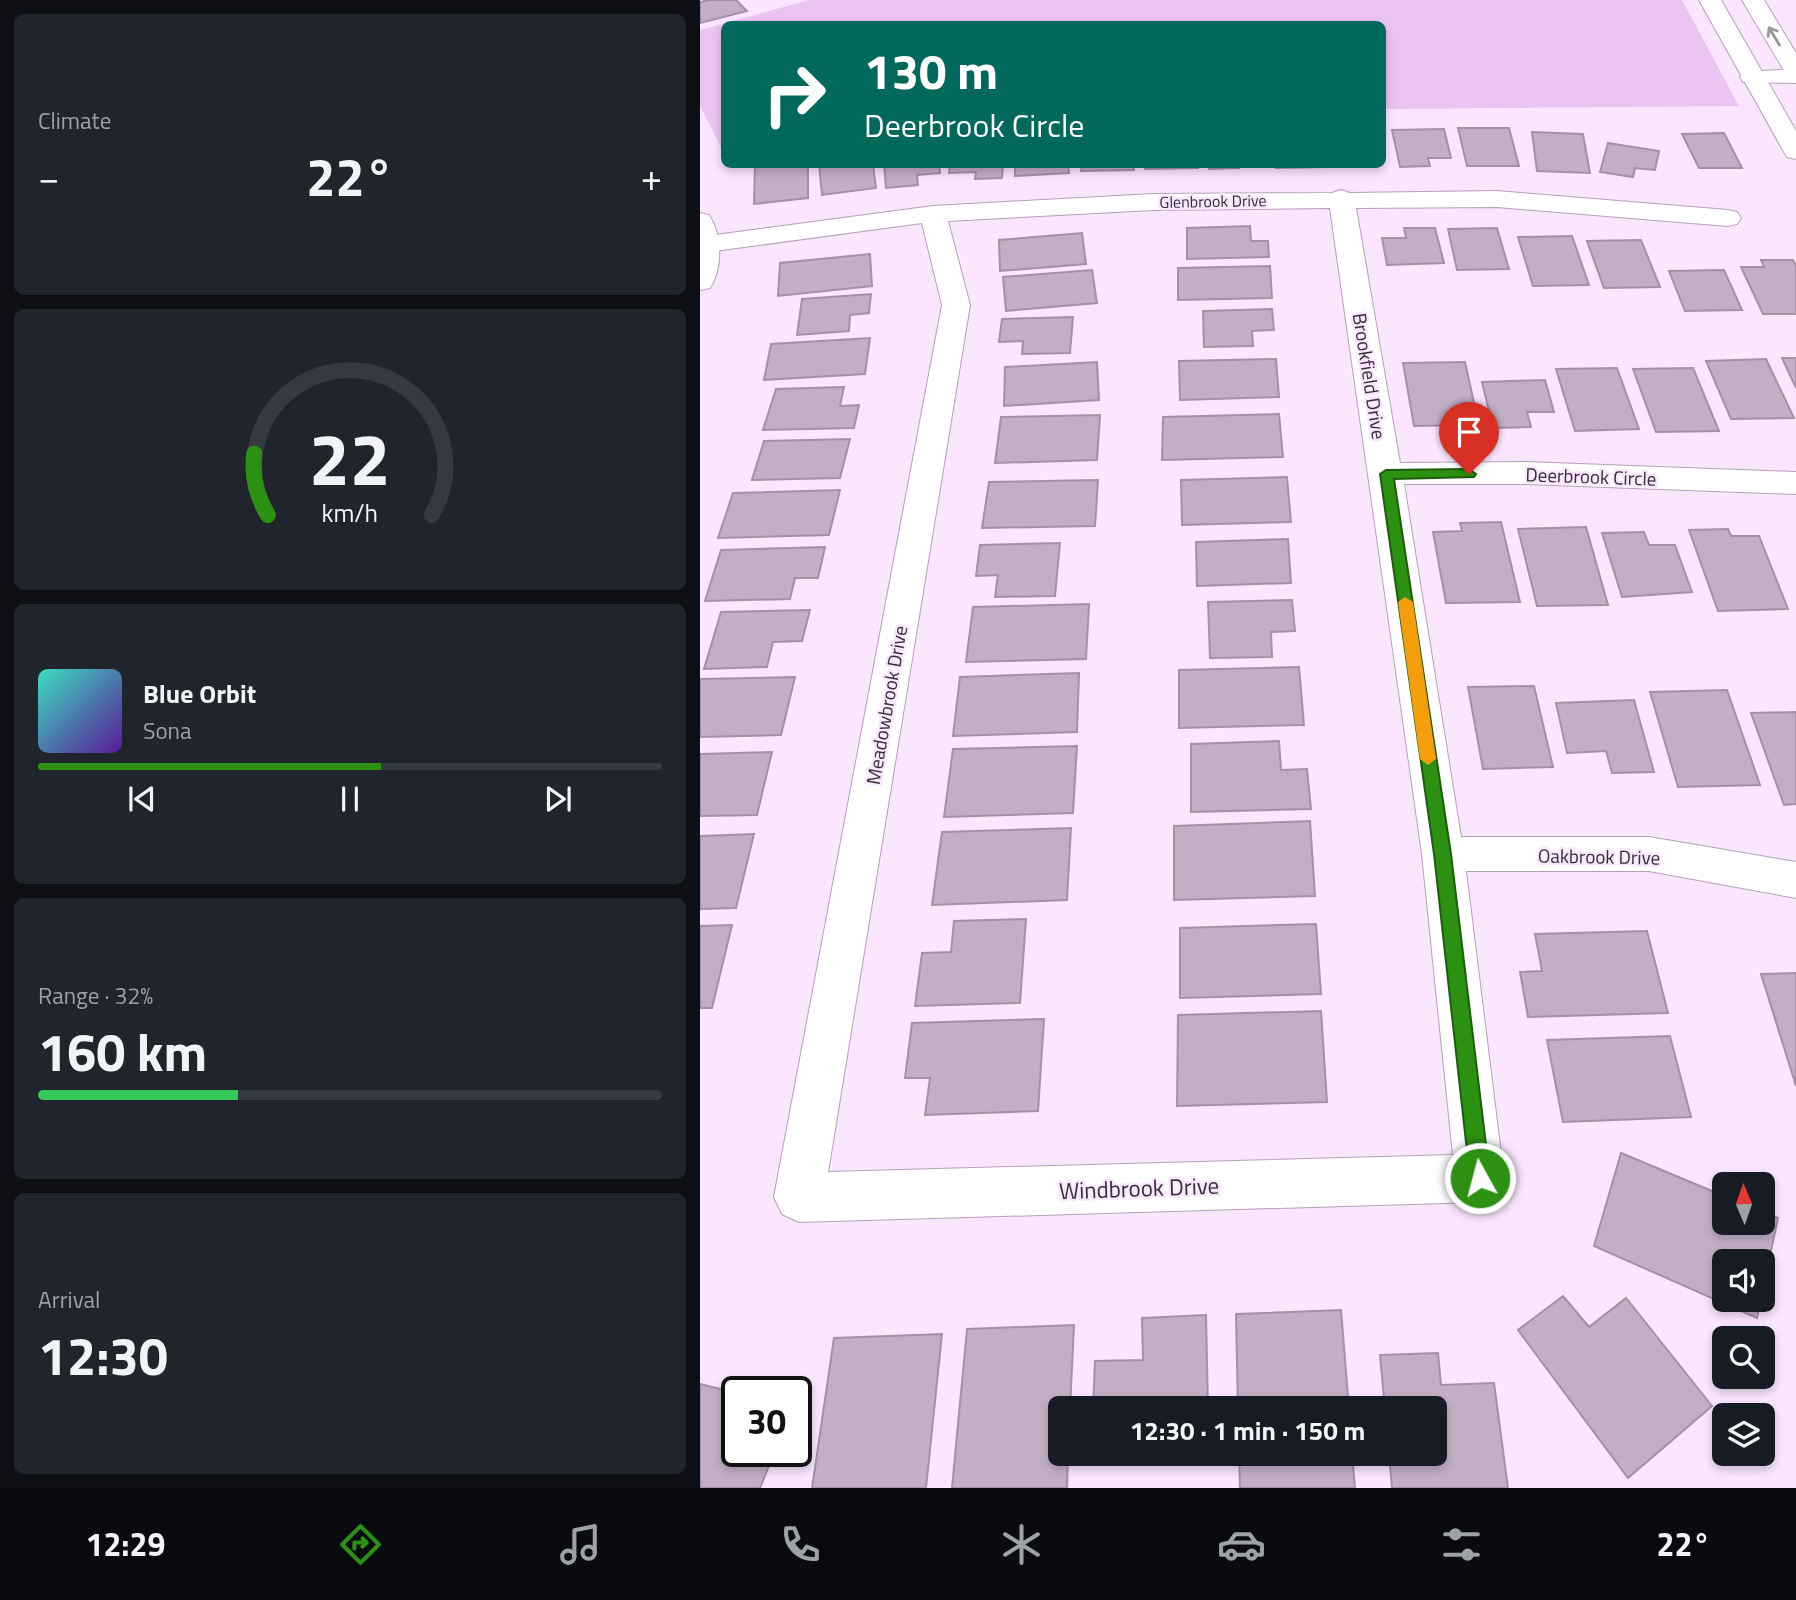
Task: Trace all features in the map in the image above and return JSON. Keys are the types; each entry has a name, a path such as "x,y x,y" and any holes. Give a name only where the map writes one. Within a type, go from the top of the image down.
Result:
{"street":[{"path":"1710,0 1751,77 1796,152"},
{"path":"1751,77 1796,74 1753,0"},
{"path":"1766,102 1796,102"},
{"name":"Glenbrook Drive","path":"702,236 933,214 1153,202 1341,198 1497,199 1728,218"},
{"name":"Brookfield Drive","path":"1341,198 1443,854 1480,1178"},
{"name":"Meadowbrook Drive","path":"799,1197 956,305 933,214"},
{"path":"700,282 702,236"},
{"name":"Deerbrook Circle","path":"1386,474 1525,473 1796,483"},
{"name":"Oakbrook Drive","path":"1443,854 1649,854 1796,880"},
{"name":"Windbrook Drive","path":"799,1197 1480,1178"}],"shaded area":[{"path":"809,0 1682,0 1739,106 1386,109 1386,21 733,21"},
{"path":"721,24 721,147 700,106 700,30"}],"building":[{"path":"736,0 747,11 700,23 700,2"},
{"path":"1458,128 1509,128 1519,166 1467,166"},
{"path":"1444,129 1451,158 1428,158 1430,166 1400,167 1392,130"},
{"path":"1532,132 1583,134 1590,173 1537,171"},
{"path":"1724,133 1742,168 1699,168 1682,134"},
{"path":"1608,143 1659,151 1655,170 1635,168 1633,177 1600,172"},
{"path":"755,168 808,168 808,198 754,204"},
{"path":"819,168 874,168 876,188 822,195"},
{"path":"884,168 939,168 940,173 917,175 918,185 886,188"},
{"path":"950,168 1003,168 1002,178 975,179 976,172 949,173"},
{"path":"1015,168 1068,168 1069,173 1015,176"},
{"path":"1081,168 1134,168 1134,170 1081,171"},
{"path":"1250,226 1251,241 1268,241 1269,257 1187,259 1187,228"},
{"path":"1404,228 1435,228 1444,263 1387,265 1382,238 1406,238"},
{"path":"1497,228 1509,269 1457,270 1448,229"},
{"path":"1082,233 1086,264 1000,271 999,240"},
{"path":"1572,236 1589,285 1533,286 1518,237"},
{"path":"1641,240 1660,287 1604,288 1587,241"},
{"path":"870,254 872,286 778,296 780,263"},
{"path":"1761,260 1793,260 1796,266 1796,314 1763,314 1741,267 1764,267"},
{"path":"1270,266 1272,298 1178,300 1178,268"},
{"path":"1092,270 1097,303 1006,311 1003,277"},
{"path":"1724,270 1742,310 1685,311 1669,271"},
{"path":"871,294 869,313 850,315 849,331 797,335 802,299"},
{"path":"1272,309 1274,330 1252,331 1253,346 1204,347 1203,311"},
{"path":"1073,317 1070,353 1022,354 1023,341 999,342 1002,319"},
{"path":"870,338 865,374 764,380 771,344"},
{"path":"1782,358 1796,358 1796,388"},
{"path":"1276,359 1279,397 1180,400 1179,361"},
{"path":"1766,359 1794,418 1731,419 1706,361"},
{"path":"1097,362 1099,400 1004,406 1005,367"},
{"path":"1465,362 1479,425 1414,426 1403,363"},
{"path":"1617,368 1639,429 1575,431 1556,369"},
{"path":"1693,368 1719,431 1656,432 1633,369"},
{"path":"1545,380 1554,412 1527,412 1531,427 1493,428 1482,382"},
{"path":"844,387 840,406 859,405 854,428 763,430 776,389"},
{"path":"1279,414 1283,457 1162,460 1163,417"},
{"path":"1100,415 1097,460 995,463 1001,417"},
{"path":"850,439 840,478 752,480 764,441"},
{"path":"1287,477 1291,522 1182,525 1181,480"},
{"path":"1098,480 1095,526 982,528 989,482"},
{"path":"840,490 829,535 718,538 733,493"},
{"path":"1501,522 1520,602 1446,603 1433,532 1462,531 1460,523"},
{"path":"1586,527 1608,605 1537,606 1518,529"},
{"path":"1728,529 1731,536 1759,536 1788,609 1718,611 1689,530"},
{"path":"1644,532 1649,545 1675,545 1692,592 1622,597 1602,533"},
{"path":"1288,539 1291,583 1197,586 1196,542"},
{"path":"1060,543 1055,596 995,597 998,575 976,576 980,545"},
{"path":"825,547 818,578 795,578 790,599 705,601 721,550"},
{"path":"1292,600 1295,631 1271,632 1272,657 1210,658 1208,602"},
{"path":"1089,604 1086,659 966,662 973,607"},
{"path":"810,610 802,641 773,642 767,667 704,669 721,612"},
{"path":"1299,667 1304,725 1179,728 1179,670"},
{"path":"1079,673 1077,732 953,736 960,677"},
{"path":"795,677 781,735 700,737 700,679"},
{"path":"1534,686 1553,767 1483,769 1468,687"},
{"path":"1727,690 1760,785 1678,787 1650,692"},
{"path":"1634,700 1654,772 1612,773 1606,751 1567,753 1556,703"},
{"path":"1796,712 1796,804 1784,805 1751,713"},
{"path":"1279,741 1281,770 1307,769 1311,809 1191,812 1191,744"},
{"path":"1077,746 1073,813 944,817 953,749"},
{"path":"772,752 757,815 700,816 700,754"},
{"path":"1310,821 1315,896 1174,900 1174,826"},
{"path":"1071,828 1067,900 932,905 942,832"},
{"path":"754,834 736,908 700,909 700,836"},
{"path":"1026,919 1020,1003 915,1006 922,953 951,952 954,921"},
{"path":"1316,924 1321,994 1180,998 1180,928"},
{"path":"732,925 712,1008 700,1008 700,926"},
{"path":"1647,931 1668,1013 1528,1017 1520,972 1542,971 1535,934"},
{"path":"1796,973 1796,1086 1761,974"},
{"path":"1321,1011 1327,1102 1177,1106 1178,1015"},
{"path":"1044,1019 1038,1111 925,1115 930,1078 905,1078 912,1023"},
{"path":"1670,1036 1691,1117 1563,1122 1547,1040"},
{"path":"1621,1153 1712,1191 1712,1236 1774,1235 1771,1249 1712,1249 1712,1298 1594,1246"},
{"path":"1563,1296 1589,1327 1626,1298 1712,1406 1628,1478 1518,1330"},
{"path":"1341,1310 1348,1396 1238,1396 1236,1314"},
{"path":"1743,1312 1758,1312 1757,1318"},
{"path":"1206,1315 1208,1396 1094,1396 1095,1361 1143,1360 1142,1318"},
{"path":"1074,1325 1071,1396 1048,1396 1048,1466 1068,1466 1067,1488 952,1488 967,1329"},
{"path":"942,1334 926,1488 812,1488 834,1338"},
{"path":"1438,1353 1441,1385 1494,1383 1508,1488 1392,1488 1390,1466 1447,1466 1447,1396 1384,1396 1380,1355"},
{"path":"700,1384 721,1389 721,1467 769,1467 760,1488 700,1488"},
{"path":"1239,1466 1353,1466 1355,1488 1240,1488"}],"slow traffic":[{"path":"1405,602 1428,759"}],"route":[{"path":"1469,474 1386,474 1443,854 1480,1178"}]}
